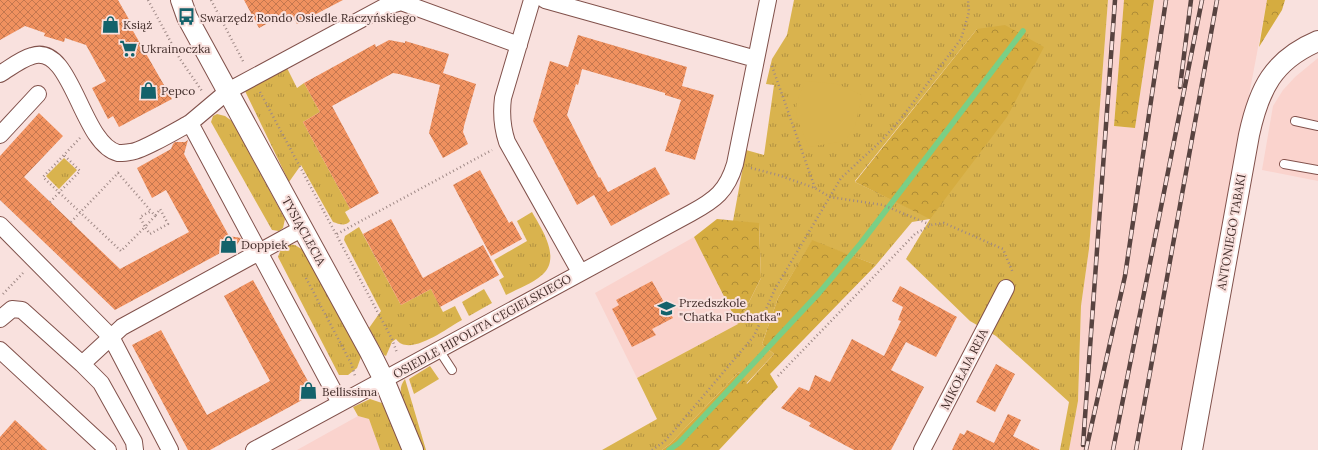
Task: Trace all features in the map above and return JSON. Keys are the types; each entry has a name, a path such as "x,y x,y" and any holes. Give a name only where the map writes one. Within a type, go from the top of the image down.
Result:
{"street":[{"name":"TYSIĄCLECIA","path":"175,0 184,8 384,380 412,450"},
{"name":"OSIEDLE HIPOLITA CEGIELSKIEGO","path":"532,0 501,112 507,142 580,272"},
{"path":"545,0 756,59"},
{"name":"OSIEDLE HIPOLITA CEGIELSKIEGO","path":"254,450 707,204 720,194 729,182 735,164 768,0"},
{"path":"0,74 32,56 43,55 55,61 63,69 83,114 103,144 117,153 132,152 190,123 228,91 384,7 401,1 519,45"},
{"name":"ANTONIEGO TABAKI","path":"1192,450 1249,135 1255,112 1262,90 1276,70 1293,53 1318,41"},
{"path":"0,135 38,94"},
{"path":"190,123 340,403"},
{"path":"0,225 111,337 170,450"},
{"path":"82,364 122,327 303,228"},
{"name":"MIKOŁAJA REJA","path":"922,450 1006,288"},
{"path":"0,319 9,310 15,308 22,310 82,364 101,383 134,442 135,450"},
{"path":"0,350 108,450"}],"lane":[{"path":"1295,122 1318,126"},
{"path":"1284,164 1318,170"},
{"path":"439,350 452,370"}],"path":[{"path":"148,0 180,59 212,105"},
{"path":"211,0 392,339 400,361"},
{"path":"652,450 664,442 754,336 775,289 842,178 881,141 900,120 961,39 969,12 968,0"},
{"path":"756,59 767,62 774,69 816,188"},
{"path":"92,126 42,177 60,192 121,251 145,227 160,209 168,224 150,234 145,227 140,217 151,211"},
{"path":"336,234 507,142"},
{"path":"71,222 132,158 132,152"},
{"path":"50,202 80,171 64,155"},
{"path":"735,164 778,175 816,188 830,197 883,205 931,225"},
{"path":"118,173 155,216"},
{"path":"778,376 915,234 931,225 944,223 1003,249 1013,272 1006,288"},
{"path":"303,272 350,363 357,381"}],"shaded area":[{"path":"1108,0 1124,0 1114,126 1135,128 1154,0 1267,0 1182,450 1069,450 1078,401 1081,306 1089,249"},
{"path":"1318,58 1318,181 1262,170 1273,106 1283,90 1295,77"},
{"name":"Przedszkole \"Chatka Puchatka\"","path":"694,237 738,324 637,378 595,293"},
{"path":"358,416 369,419 380,450 297,450"}],"green space":[{"path":"794,0 1108,0 1089,249 1081,306 1078,401 1069,450 1060,450 1069,402 996,336 970,321 906,259 930,219 912,222 876,265 812,241 778,298 762,344 774,354 746,384 739,372 670,444 662,450 602,450 657,419 637,378 738,324 761,278 759,224 733,221 746,150 764,155 774,85 766,84 772,59 787,35","holes":["977,29 930,218 855,181"]},
{"path":"1124,0 1154,0 1135,128 1114,126"},
{"path":"1267,0 1285,0 1282,10 1259,47"},
{"path":"1005,25 1044,47 1007,117 930,219 855,182 977,29"},
{"path":"286,66 297,88 304,83 320,112 303,122 350,209 345,212 350,221 346,224 333,222 301,165 289,182 245,91"},
{"path":"806,81 837,84 862,95 855,126 845,141 809,147 798,121 796,108"},
{"path":"217,114 225,116 232,121 285,219 283,228 279,231 272,230 211,122 213,116"},
{"path":"64,158 77,170 59,189 46,176"},
{"path":"532,212 548,243 550,260 548,268 542,275 529,284 506,295 499,280 504,277 494,260 527,241 517,221"},
{"path":"717,219 759,223 761,278 738,324 694,237"},
{"path":"359,227 401,305 431,289 443,312 455,306 462,320 438,335 419,343 410,345 402,344 396,339 392,342 386,356 384,355 369,328 381,311 344,240 345,236"},
{"path":"812,240 876,265 770,374 778,387 719,450 662,450 670,444 739,372 747,384 774,354 762,344 778,298"},
{"path":"288,244 295,245 303,250 361,357 357,368 348,375 339,375 278,257 281,249"},
{"path":"484,289 492,303 469,316 462,302"},
{"path":"430,366 439,379 414,394 409,379"},
{"path":"405,379 426,450 423,450 402,398 401,388"},
{"path":"370,399 382,403 403,450 380,450 369,419 358,416 353,407"}],"building":[{"path":"0,0 118,0 131,23 129,24 172,99 119,127 113,116 108,119 92,88 106,81 86,45 65,38 64,42 44,36 45,33 25,26 0,40"},
{"path":"244,0 343,0 297,24 292,15 274,24 272,21 259,28"},
{"path":"578,35 687,67 682,86 714,95 695,160 665,151 681,100 665,95 665,93 582,69 567,115 599,178 600,177 608,192 655,167 670,194 611,226 594,195 577,205 533,121 550,61 568,67"},
{"path":"389,40 405,43 405,41 449,54 443,73 476,84 463,132 468,144 443,158 429,133 440,85 393,73 332,106 379,193 350,209 303,122 320,112 304,83 375,44 376,47"},
{"path":"39,113 63,136 24,177 120,269 189,232 166,190 152,198 137,168 171,149 175,142 185,142 188,140 184,154 229,236 241,238 234,250 224,251 115,310 0,200 0,156"},
{"path":"480,170 509,223 512,221 522,239 491,256 453,185"},
{"path":"391,219 423,278 483,245 499,275 440,307 431,289 401,305 363,234"},
{"path":"253,280 310,385 317,389 317,399 304,399 210,450 188,450 132,345 161,330 207,415 270,381 224,296"},
{"path":"652,281 673,318 652,329 656,335 632,347 612,309 619,305 616,300"},
{"path":"900,286 957,317 936,357 906,342 891,370 924,387 891,450 854,450 809,426 811,423 781,408 799,387 809,391 815,375 830,382 852,339 884,356 901,321 898,320 903,307 892,301"},
{"path":"996,364 1015,374 995,412 976,402"},
{"path":"1008,414 1021,420 1013,436 1040,450 952,450 960,433 964,435 967,430 994,443"},
{"path":"15,420 47,450 0,450 0,437"}],"waterway":[{"path":"669,450 679,443 819,293 861,243 1023,31"}],"railway":[{"path":"1083,445 1115,0"},
{"path":"1086,450 1125,276 1166,0"},
{"path":"1180,87 1191,0"},
{"path":"1113,450 1202,0"},
{"path":"1136,450 1217,0"}],"place":[{"name":"Swarzędz Rondo Osiedle Raczyńskiego","path":"187,17"},
{"name":"Książ","path":"110,24"},
{"name":"Ukrainoczka","path":"128,48"},
{"name":"Pepco","path":"148,90"},
{"name":"Doppiek","path":"228,244"},
{"name":"Przedszkole \"Chatka Puchatka\"","path":"666,309"},
{"name":"Bellissima","path":"309,391"}]}
